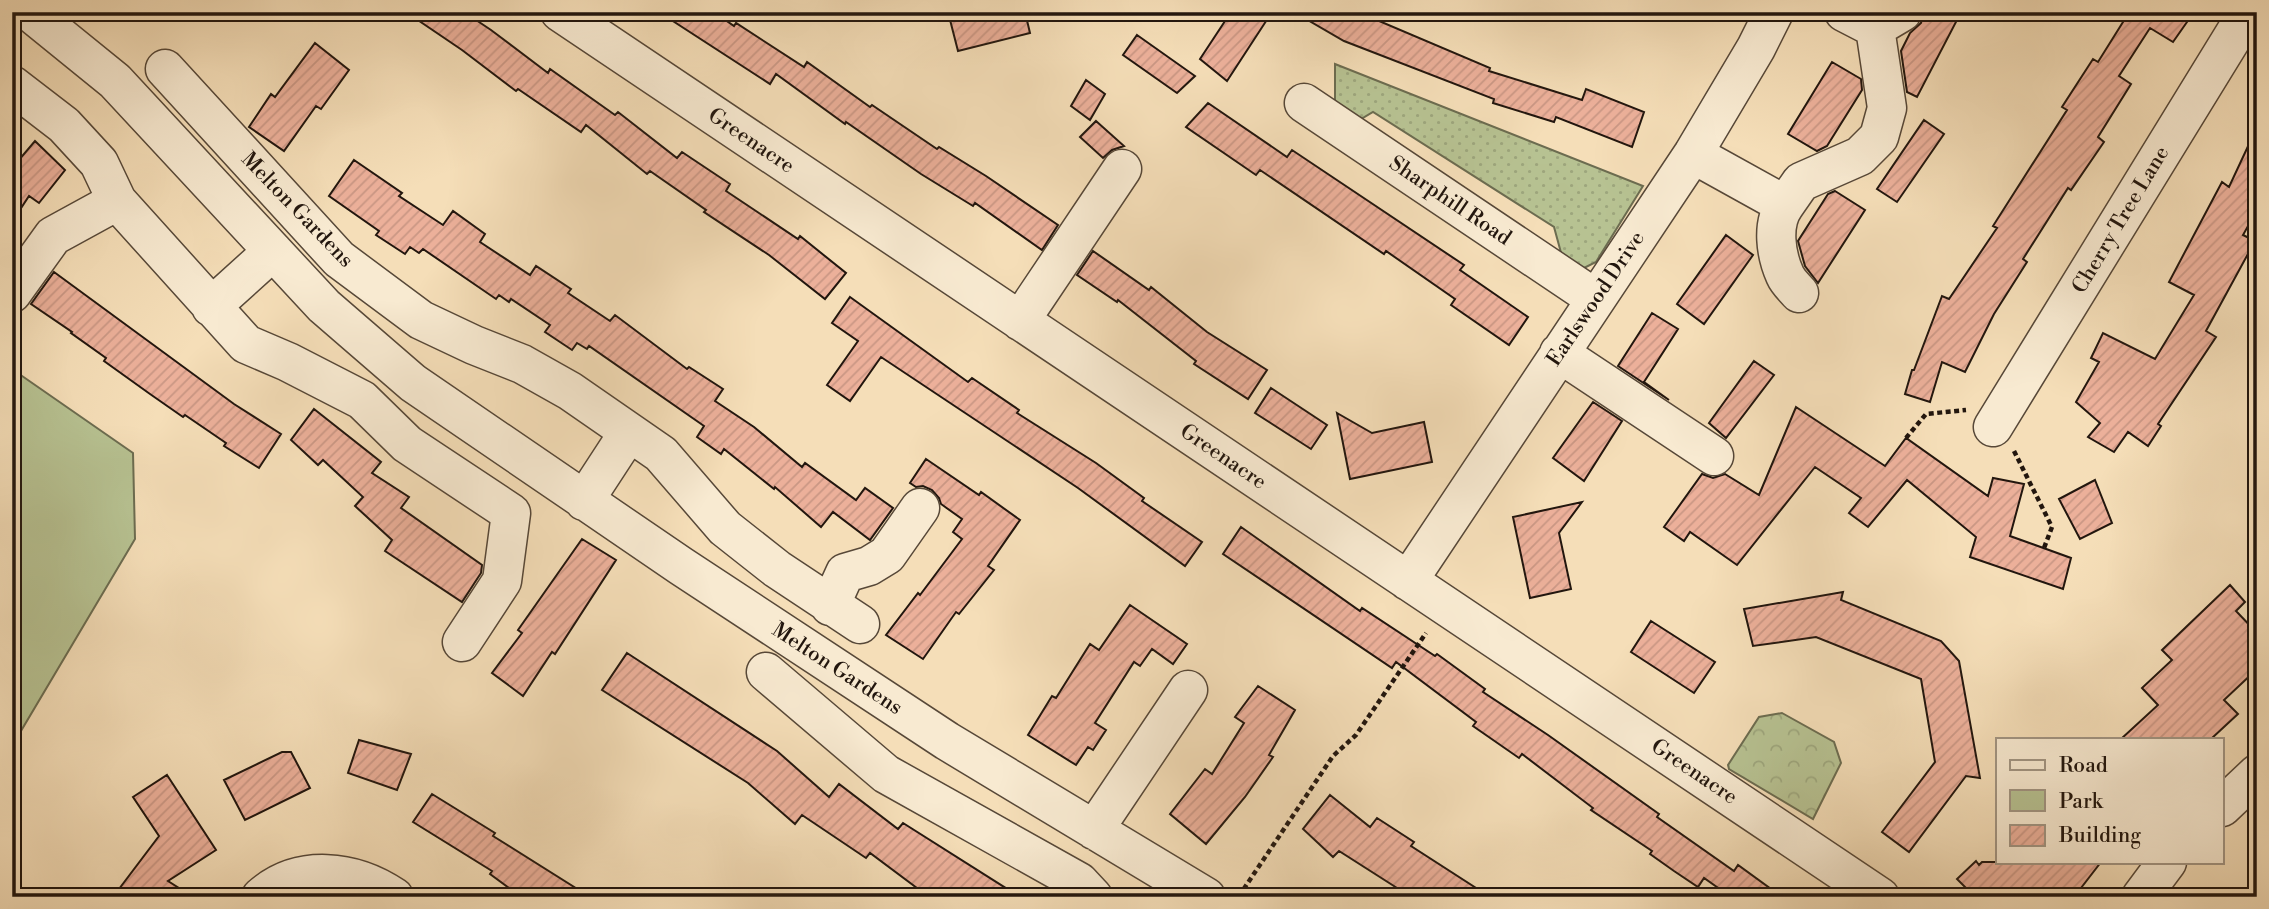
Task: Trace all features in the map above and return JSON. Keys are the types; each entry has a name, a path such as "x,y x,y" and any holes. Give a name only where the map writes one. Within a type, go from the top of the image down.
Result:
{"street":[{"name":"Melton Gardens","path":"30,12 115,81 324,306 413,383 584,501 947,741 1206,897"},
{"name":"Earlswood Drive","path":"1408,581 1693,154 1756,48 1774,12"},
{"name":"Cherry Tree Lane","path":"1993,427 2248,12"},
{"name":"Greenacre","path":"564,14 1880,897"},
{"path":"1799,293 1786,277 1776,243 1779,212 1801,182 1860,156 1879,137 1887,108 1874,18"},
{"name":"Melton Gardens","path":"165,69 339,260 421,320 522,364 570,391 661,454 724,528 777,569 845,615 845,573 869,566 887,555 920,508"},
{"path":"12,85 64,125 99,163 117,201 246,344 362,400 407,444 511,513 502,581 462,642"},
{"name":"Sharphill Road","path":"1304,103 1596,299"},
{"path":"1693,154 1784,205"},
{"path":"1020,321 1122,169"},
{"path":"12,293 53,236 117,201"},
{"path":"211,307 272,251"},
{"path":"1559,354 1714,457"},
{"path":"584,501 629,432"},
{"name":"Melton Gardens","path":"766,672 886,774 1079,882 1093,897"},
{"path":"1094,830 1188,690"},
{"path":"2224,805 2257,774"},
{"path":"2141,897 2166,864"},
{"path":"261,897 289,880 325,873 351,877 379,887 394,897"}],"path":[{"path":"1238,897 1333,756 1356,735 1445,606"}],"green space":[{"path":"1335,64 1643,186 1596,262 1580,270 1563,260 1554,227 1373,112 1351,125 1335,112"},
{"path":"12,369 133,453 135,539 12,746"},
{"path":"1782,713 1834,742 1841,763 1813,819 1729,769 1728,765 1759,717"}],"building":[{"path":"406,12 464,12 548,73 550,69 615,115 618,112 677,158 682,152 730,184 726,191 798,239 800,236 846,273 825,299 769,255 704,212 706,210 650,171 647,174 586,125 581,132 518,89 516,91"},
{"path":"659,12 714,12 734,26 736,23 804,67 807,62 870,107 872,105 937,149 939,147 986,176 1058,225 1042,250 975,203 973,206 846,122 845,124 776,74 770,84"},
{"path":"948,12 1025,12 1030,33 958,51"},
{"path":"1231,12 1272,12 1227,81 1200,59"},
{"path":"1294,12 1358,12 1490,68 1489,71 1582,100 1586,89 1644,112 1632,147 1556,117 1554,122 1493,103 1494,99 1344,41"},
{"path":"1924,12 1941,12 1957,20 1917,97 1907,92 1901,51 1910,33 1921,23"},
{"path":"2125,12 2194,12 2173,42 2150,28 2119,76 2131,84 2098,137 2104,142 2071,190 2068,188 2023,259 2027,262 1994,314 1965,372 1942,362 1930,402 1905,394 1942,296 1949,299 1997,228 1993,226 2067,110 2062,107 2093,59 2098,62 2128,14"},
{"path":"1137,35 1195,76 1177,93 1123,55"},
{"path":"315,43 349,70 321,109 316,106 284,151 249,127 271,94 275,97"},
{"path":"1832,62 1861,79 1862,90 1827,146 1817,151 1788,134"},
{"path":"1086,80 1105,94 1090,120 1071,106"},
{"path":"1208,103 1287,157 1292,150 1464,265 1460,270 1528,317 1509,345 1451,305 1455,299 1386,251 1384,254 1260,170 1256,175 1186,127"},
{"path":"1924,120 1944,134 1897,202 1877,189"},
{"path":"1096,121 1124,146 1112,150 1103,158 1080,137"},
{"path":"2257,127 2257,210 2243,235 2255,241 2206,331 2216,337 2158,424 2161,426 2148,446 2128,432 2114,452 2088,437 2100,423 2076,402 2099,362 2091,358 2103,333 2155,359 2194,295 2169,282 2222,182 2229,187"},
{"path":"35,141 65,170 39,203 29,196 12,222 12,168"},
{"path":"354,160 402,193 399,196 443,225 453,211 485,234 480,242 530,275 536,266 571,289 568,293 610,321 615,315 687,369 689,367 723,389 715,401 754,427 802,467 805,463 856,500 865,488 893,508 870,540 833,512 821,527 775,487 774,489 724,449 721,454 697,437 704,426 589,346 587,349 577,343 572,350 545,332 550,325 511,299 509,302 499,295 496,299 423,249 419,253 410,247 405,254 376,235 379,231 329,196"},
{"path":"1835,191 1865,210 1818,283 1805,266 1798,241 1828,194"},
{"path":"1726,235 1753,255 1704,324 1677,304"},
{"path":"1093,251 1149,290 1151,287 1207,332 1267,370 1248,399 1194,364 1196,361 1118,300 1117,302 1077,275"},
{"path":"54,272 234,404 281,434 259,468 104,361 106,358 31,304"},
{"path":"850,297 968,382 972,378 1019,410 1017,413 1096,463 1144,498 1142,501 1202,542 1185,566 1078,488 881,357 850,401 827,385 858,341 832,323"},
{"path":"1652,313 1678,329 1644,382 1669,400 1618,366"},
{"path":"1754,361 1774,375 1726,438 1709,423"},
{"path":"1271,388 1327,425 1311,449 1255,413"},
{"path":"1593,402 1622,421 1584,481 1553,458"},
{"path":"1796,407 1885,466 1906,438 1988,496 1993,478 2024,484 2010,536 2071,558 2063,589 1970,557 1976,537 1907,480 1868,527 1849,513 1861,498 1815,467 1737,565 1690,532 1684,541 1664,527 1702,474 1713,478 1725,474 1759,495"},
{"path":"314,409 381,462 372,473 409,497 401,508 482,565 481,573 462,602 385,551 392,540 355,506 363,497 323,460 318,465 291,440"},
{"path":"1337,413 1372,433 1424,422 1432,462 1350,479"},
{"path":"926,459 979,495 981,492 1020,520 988,566 994,570 959,614 956,612 923,659 886,635 962,539 953,532 962,519 941,504 932,490 910,483"},
{"path":"2095,480 2112,523 2080,539 2059,499"},
{"path":"1582,502 1559,533 1571,589 1530,598 1513,517"},
{"path":"1241,527 1360,611 1362,608 1435,656 1437,654 1485,689 1483,692 1659,814 1657,817 1734,871 1738,865 1782,897 1716,897 1721,890 1704,878 1698,887 1674,871 1650,854 1652,851 1591,810 1593,808 1522,754 1519,758 1473,726 1476,722 1396,662 1392,668 1223,554"},
{"path":"582,539 616,560 555,654 552,652 523,696 492,673 522,633 518,630"},
{"path":"2230,585 2245,602 2236,611 2257,633 2257,669 2224,700 2238,714 2212,738 2122,738 2158,705 2142,688 2172,660 2162,650"},
{"path":"1843,592 1841,600 1941,641 1959,661 1980,778 1966,776 1909,852 1882,832 1935,762 1921,679 1816,637 1753,646 1744,609"},
{"path":"1130,605 1187,644 1173,664 1152,649 1140,666 1134,662 1095,723 1106,730 1093,750 1088,747 1076,765 1028,735 1052,696 1056,698 1090,644 1099,650"},
{"path":"1651,621 1715,662 1694,693 1631,652"},
{"path":"627,653 777,751 829,797 839,784 898,829 903,823 1020,897 929,897 870,853 866,858 802,815 795,824 748,783 602,690"},
{"path":"1258,686 1295,710 1269,755 1273,757 1245,797 1206,844 1170,814 1205,769 1212,774 1244,723 1235,717"},
{"path":"359,740 411,754 397,790 348,773"},
{"path":"282,752 291,752 310,788 245,820 224,780"},
{"path":"167,775 216,850 168,881 193,897 113,897 159,836 133,797"},
{"path":"432,794 590,897 521,897 490,874 492,871 413,822"},
{"path":"1330,795 1370,827 1377,818 1414,842 1411,846 1490,897 1391,897 1397,888 1339,851 1333,857 1303,829"},
{"path":"1976,861 1979,865 1982,862 2099,864 2074,897 1975,897 1957,879"}]}
